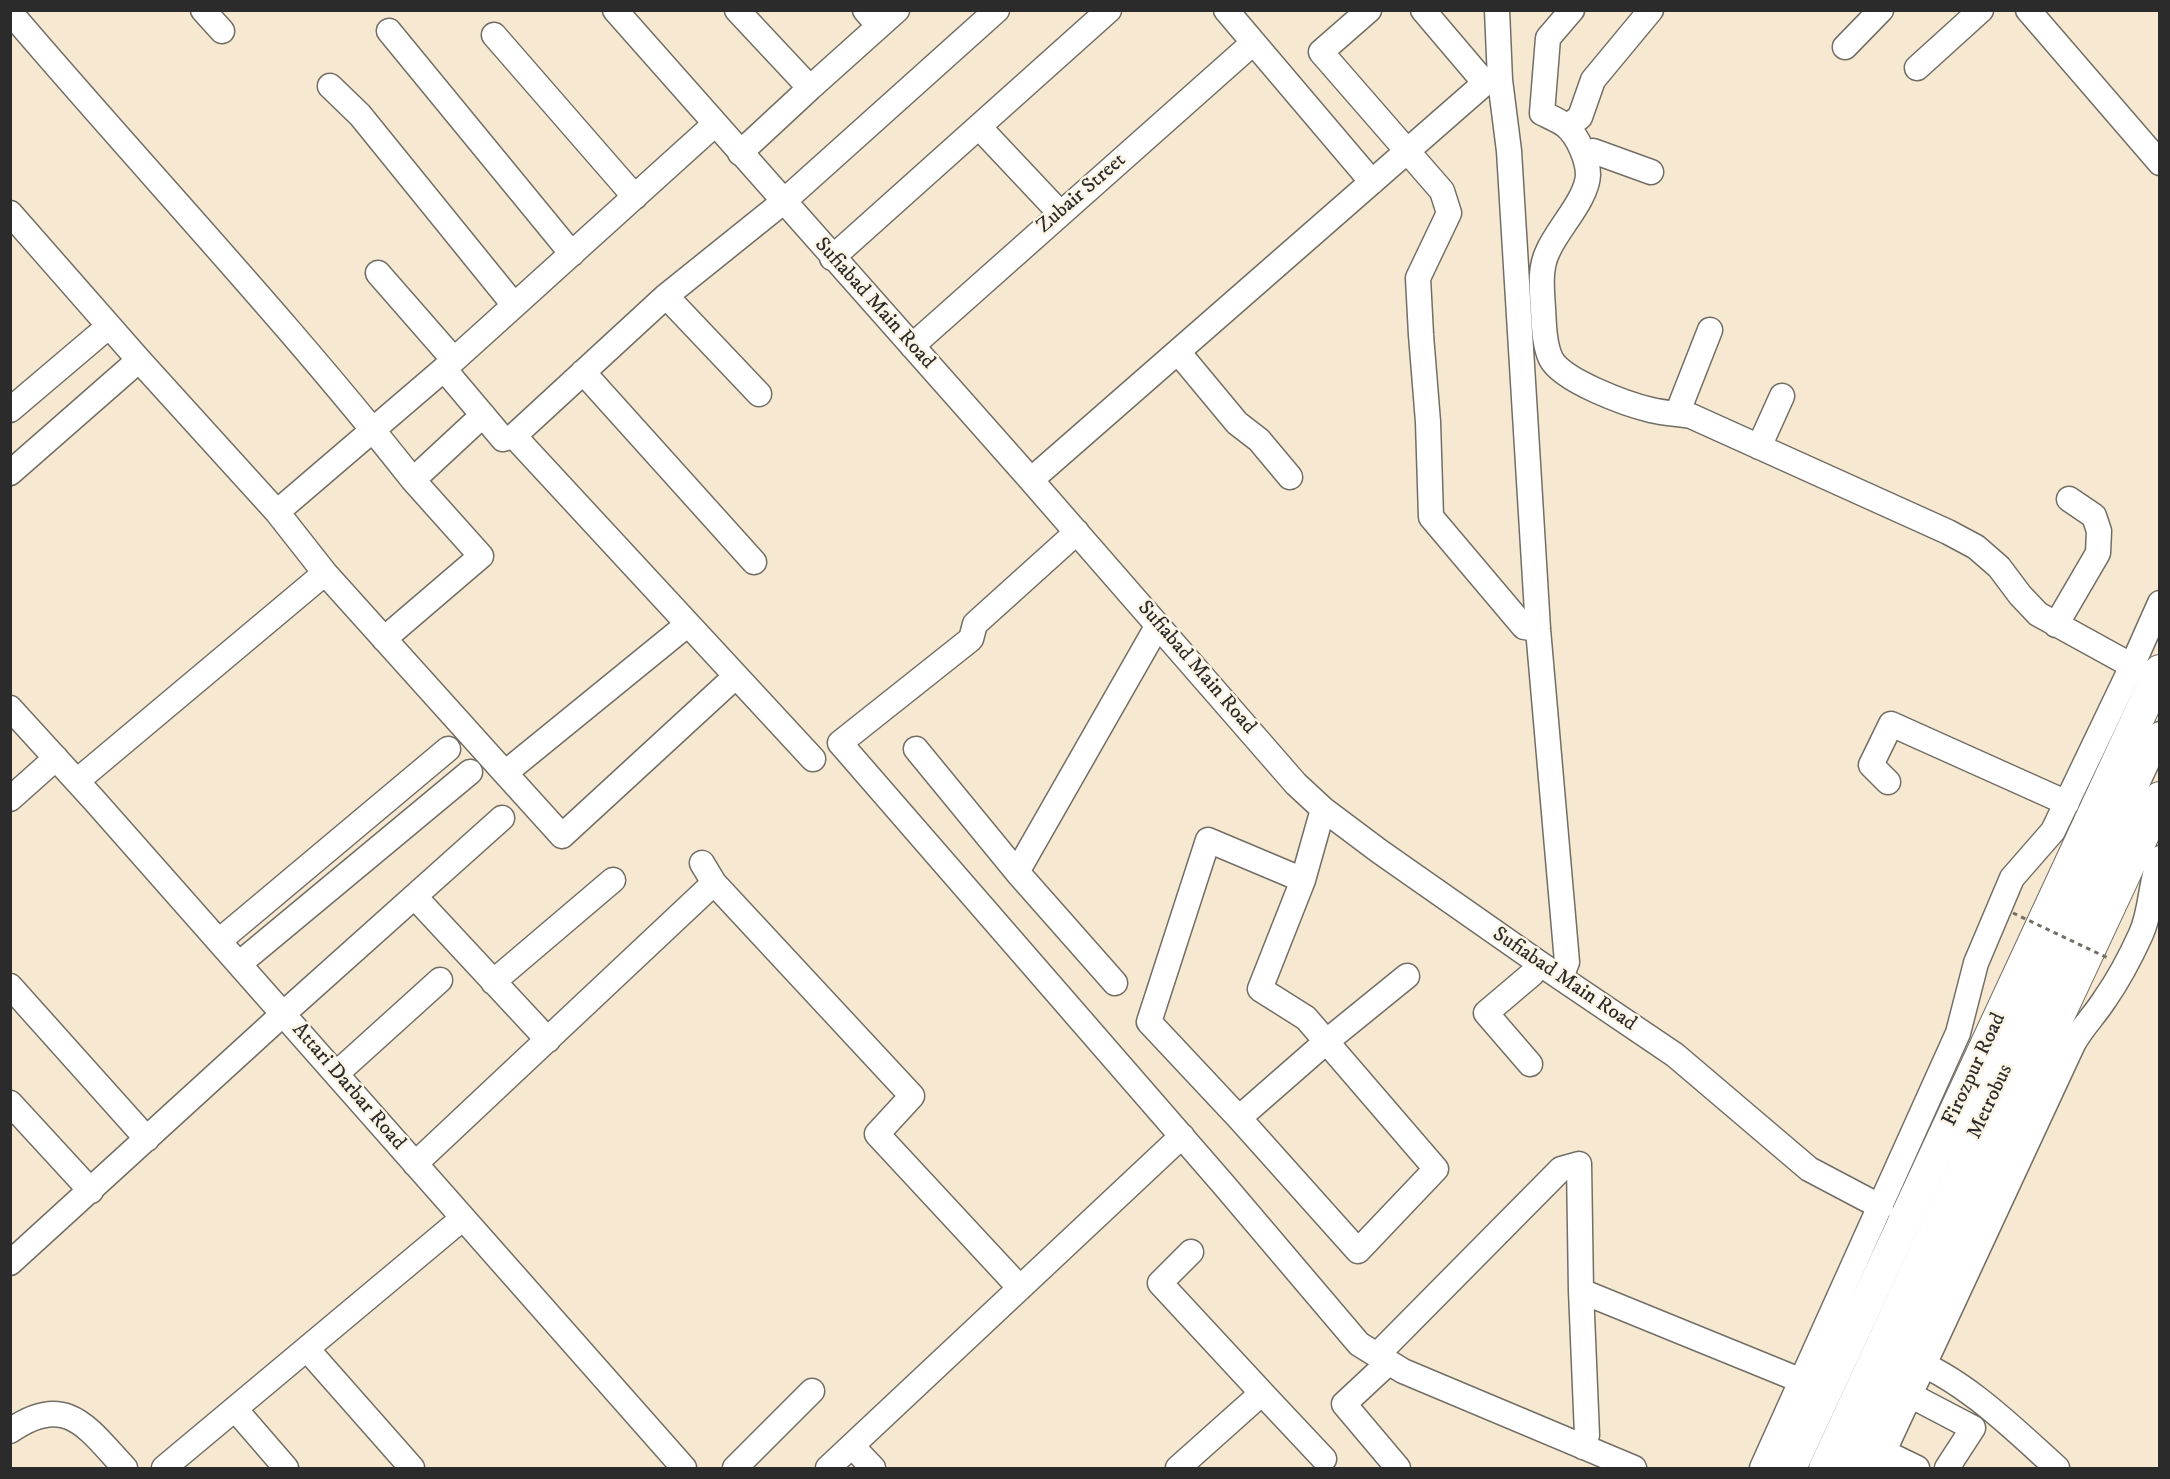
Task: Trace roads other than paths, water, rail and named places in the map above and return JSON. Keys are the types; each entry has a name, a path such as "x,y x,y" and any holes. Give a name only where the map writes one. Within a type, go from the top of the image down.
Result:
{"main road":[{"name":"Firozpur Road","path":"1790,1468 1921,1154 2149,672"},
{"path":"1847,1468 1912,1359 2160,798"}],"street":[{"path":"203,10 222,31"},
{"name":"Sufiabad Main Road","path":"615,10 832,258 1077,532 1296,784 1323,809 1379,851 1674,1055 1809,1168 1881,1207"},
{"path":"737,10 810,88"},
{"path":"740,153 810,88 872,18 897,10"},
{"path":"378,273 449,365 483,416 503,439 514,436 666,296 783,202 997,10"},
{"path":"832,258 1109,10"},
{"path":"1226,10 1372,182"},
{"path":"1369,10 1321,52 1442,191 1449,213 1418,278 1428,422 1431,518 1524,627 1538,629"},
{"path":"1423,10 1492,82"},
{"path":"1497,10 1492,82 1509,152 1538,629 1567,962 1561,977"},
{"path":"1572,10 1548,38 1542,113 1567,127 1586,156 1588,176 1581,196 1557,232 1546,254 1541,280 1545,338 1551,358 1562,372 1573,380 1634,405 1653,411 1691,416 1948,532 1976,547 1999,567 2038,614 2149,672"},
{"path":"1567,127 1580,117 1593,80 1651,10"},
{"path":"1845,47 1881,10"},
{"path":"1917,68 1981,10"},
{"path":"2028,10 2160,163"},
{"path":"10,12 251,285 413,480 481,556 384,639"},
{"path":"389,31 572,254"},
{"path":"494,35 635,197"},
{"name":"Zubair Street","path":"912,346 1253,43"},
{"path":"1031,480 1372,182 1492,82"},
{"path":"330,86 360,115 514,306"},
{"path":"277,513 449,365 715,124"},
{"path":"979,127 1060,213"},
{"path":"1586,156 1593,151 1651,172"},
{"path":"10,213 138,360 277,513 325,573 562,836 736,675"},
{"path":"666,296 759,394"},
{"path":"10,410 109,326"},
{"path":"1677,414 1710,330"},
{"path":"1178,352 1237,423 1259,440 1290,477"},
{"path":"10,473 138,360"},
{"path":"583,372 754,562"},
{"path":"1759,447 1782,396"},
{"path":"413,480 483,416"},
{"path":"514,436 813,759"},
{"path":"2056,625 2097,553 2099,531 2094,516 2069,499"},
{"path":"1077,532 975,624 971,639 840,743 1182,1136 1359,1344 1403,1371 1634,1468"},
{"path":"77,781 325,573"},
{"path":"1762,1468 1881,1207 1921,1154 1958,1033 1976,963 2012,878 2053,831 2067,803 2149,672 2160,603"},
{"path":"505,773 688,624"},
{"path":"1017,872 1158,625"},
{"name":"Attari Darbar Road","path":"10,708 684,1468"},
{"path":"1888,782 1871,765 1891,724 2067,803"},
{"name":"Metrobus","path":"1821,1468 2160,734"},
{"path":"219,941 448,749"},
{"path":"916,749 1017,872 1115,983"},
{"path":"10,799 56,758"},
{"path":"239,964 470,772"},
{"path":"1303,880 1208,840 1149,1022 1358,1251 1436,1169 1306,1018 1260,989 1303,880 1323,809"},
{"path":"10,1263 502,818"},
{"path":"1917,1468 1880,1460 1911,1395 1912,1359 2073,1044 2084,1024 2106,999 2140,934 2147,915 2152,881 2160,858"},
{"path":"416,1164 548,1040 708,873 912,1096 877,1134 1020,1288"},
{"path":"494,982 613,880"},
{"path":"415,897 548,1040"},
{"path":"1530,1064 1486,1013 1532,974 1539,963"},
{"path":"1239,1118 1327,1041 1407,976"},
{"path":"336,1074 440,980"},
{"path":"10,986 147,1139"},
{"path":"10,1103 91,1191"},
{"path":"828,1468 1182,1136"},
{"path":"1398,1468 1344,1404 1383,1359 1561,1169 1580,1164 1581,1291 1587,1434 1582,1447"},
{"path":"164,1468 463,1218"},
{"path":"1191,1252 1160,1283 1324,1459"},
{"path":"1581,1291 1802,1381"},
{"path":"307,1349 412,1468"},
{"path":"1912,1359 1995,1411 2057,1468"},
{"path":"735,1468 812,1391"},
{"path":"1178,1468 1262,1393"},
{"path":"1911,1395 1973,1428 1947,1468"},
{"path":"235,1409 286,1468"},
{"path":"10,1431 39,1416 63,1414 81,1422 125,1468"},
{"path":"852,1446 873,1468"}]}
